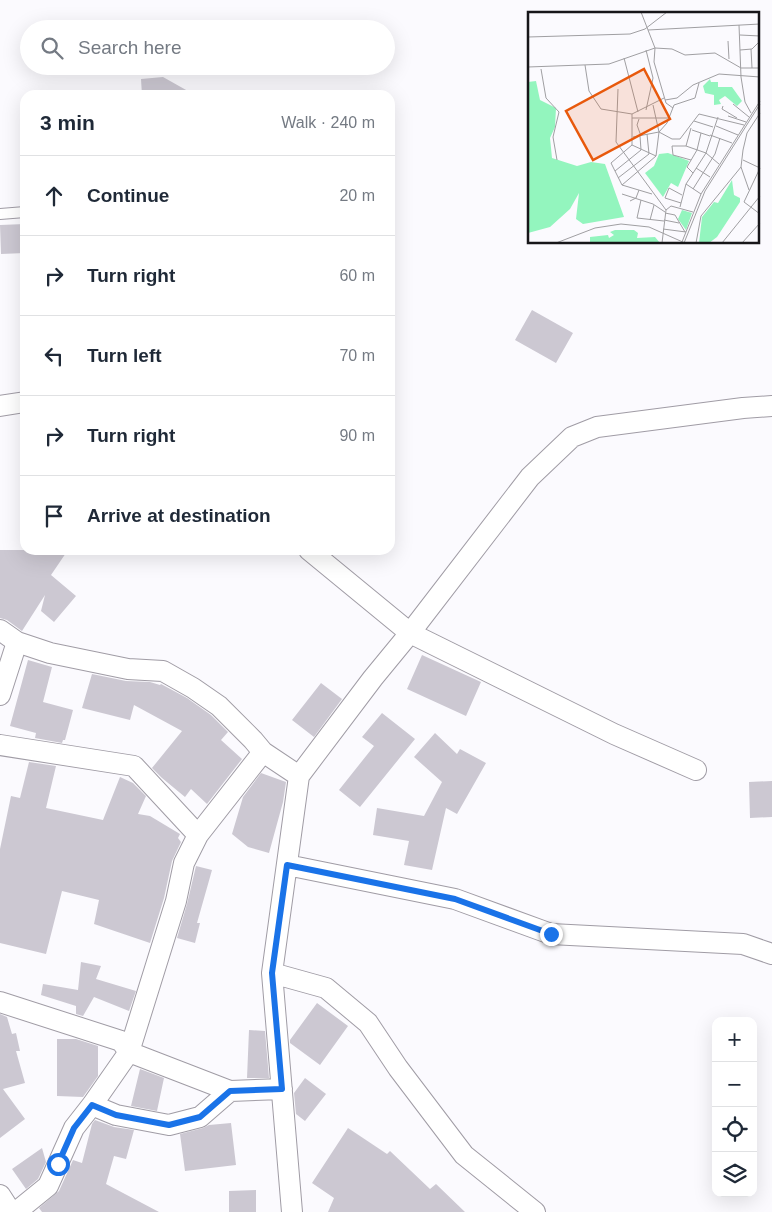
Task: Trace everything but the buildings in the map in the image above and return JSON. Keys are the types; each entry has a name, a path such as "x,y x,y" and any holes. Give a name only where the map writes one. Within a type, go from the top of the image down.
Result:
{"street":[{"path":"0,406 20,403"},
{"path":"292,1212 272,973 299,776 530,477 572,437 597,427 772,406"},
{"path":"315,555 410,633 614,734 696,770"},
{"path":"0,630 17,642 50,653 128,669 163,671 219,706 263,752 299,776"},
{"path":"0,696 17,642"},
{"path":"0,745 134,766 198,835"},
{"path":"16,1212 48,1186 74,1128 129,1052 176,901 184,863 198,835 263,752"},
{"path":"287,865 455,899 551,934 676,939 743,944 772,954"},
{"path":"272,973 326,988 368,1023 398,1068 464,1155 535,1212"},
{"path":"0,1002 121,1040 129,1052 230,1091 282,1089"},
{"path":"92,1105 116,1115 169,1125 200,1117 230,1091"},
{"path":"0,1195 11,1212"}],"lane":[{"path":"0,214 20,212"}],"route":[{"path":"58,1164 74,1128 92,1105 116,1115 169,1125 200,1117 230,1091 282,1089 272,973 287,865 455,899 551,934"}]}
